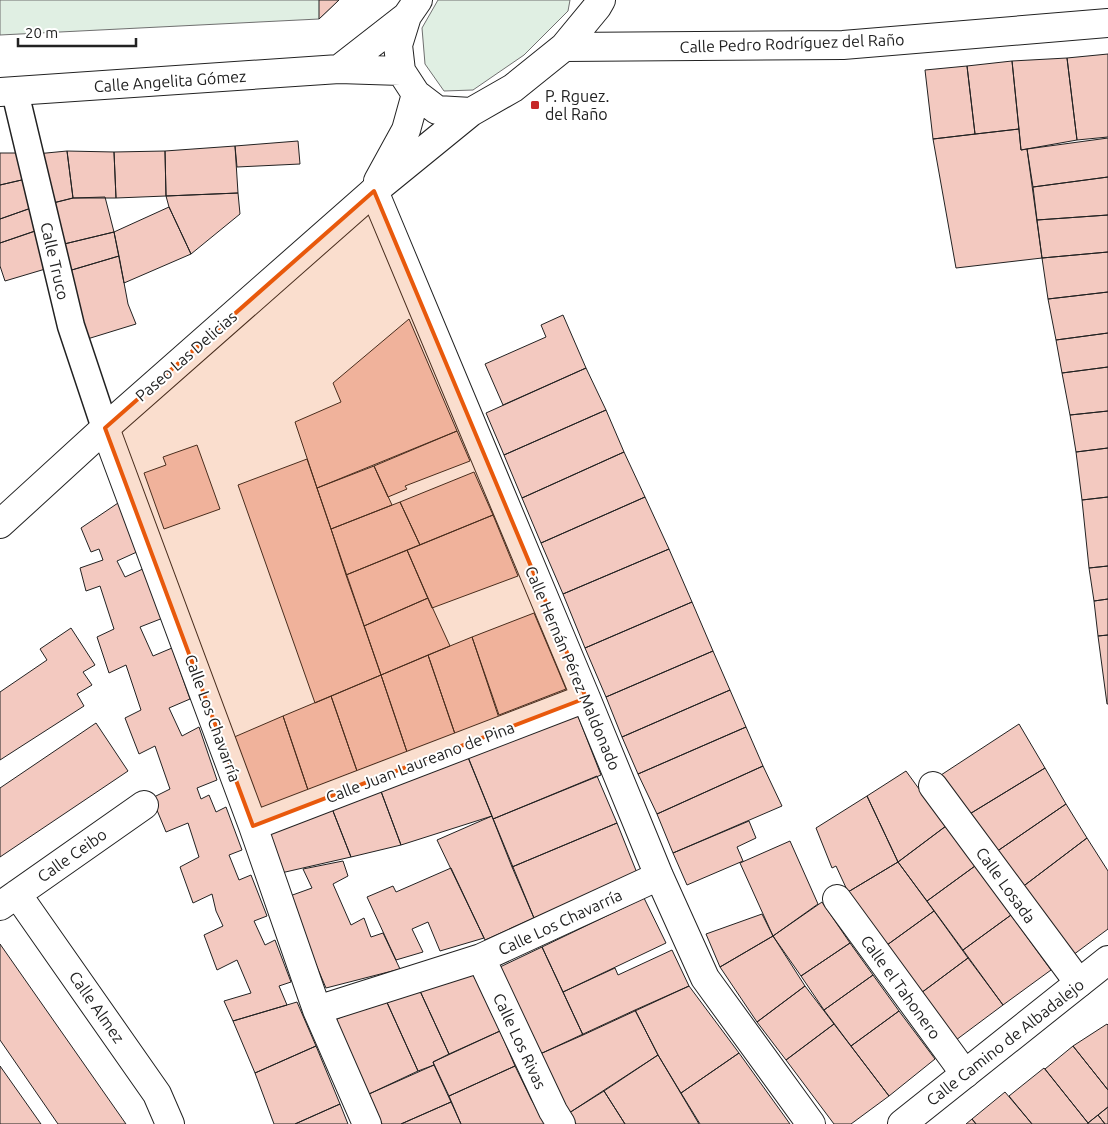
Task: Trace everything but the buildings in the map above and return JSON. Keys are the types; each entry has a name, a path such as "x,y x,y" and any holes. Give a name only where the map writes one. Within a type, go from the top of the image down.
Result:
{"street":[{"name":"Paseo Las Delicias","path":"0,524 105,428 374,191 471,112 513,88 564,47 599,2"},
{"path":"339,69 413,8"},
{"path":"413,8 398,45 401,70 416,94 437,110 471,112"},
{"name":"Calle Pedro Rodríguez del Raño","path":"564,47 843,44 1108,23"},
{"name":"Calle Angelita Gómez","path":"8,92 339,69 401,70"},
{"name":"Calle Truco","path":"8,92 71,326 105,428"},
{"name":"Paseo Las Delicias","path":"374,191 406,130 416,94"},
{"name":"Calle Hernán Pérez Maldonado","path":"374,191 659,876 705,978 811,1124"},
{"name":"Calle Los Chavarría","path":"105,428 253,826 317,1010 367,1124"},
{"name":"Calle Juan Laureano de Pina","path":"253,826 586,698"},
{"name":"Calle Losada","path":"933,786 1079,983"},
{"name":"Calle Ceibo","path":"9,900 144,805"},
{"name":"Calle Los Chavarría","path":"317,1010 481,958 659,876"},
{"name":"Calle Almez","path":"9,900 157,1094 170,1124"},
{"name":"Calle el Tahonero","path":"837,900 965,1074"},
{"name":"Calle Los Rivas","path":"481,958 553,1111 561,1124"},
{"name":"Calle Camino de Albadalejo","path":"902,1124 1108,960"}],"highlighted area":[{"path":"374,191 586,698 253,826 105,428"}],"green space":[{"path":"0,0 339,0 319,19 0,35"},
{"path":"438,0 570,0 568,11 524,55 473,90 444,91 425,64 422,28"}],"place":[{"name":"P. Rguez. del Raño","path":"535,105"}]}
